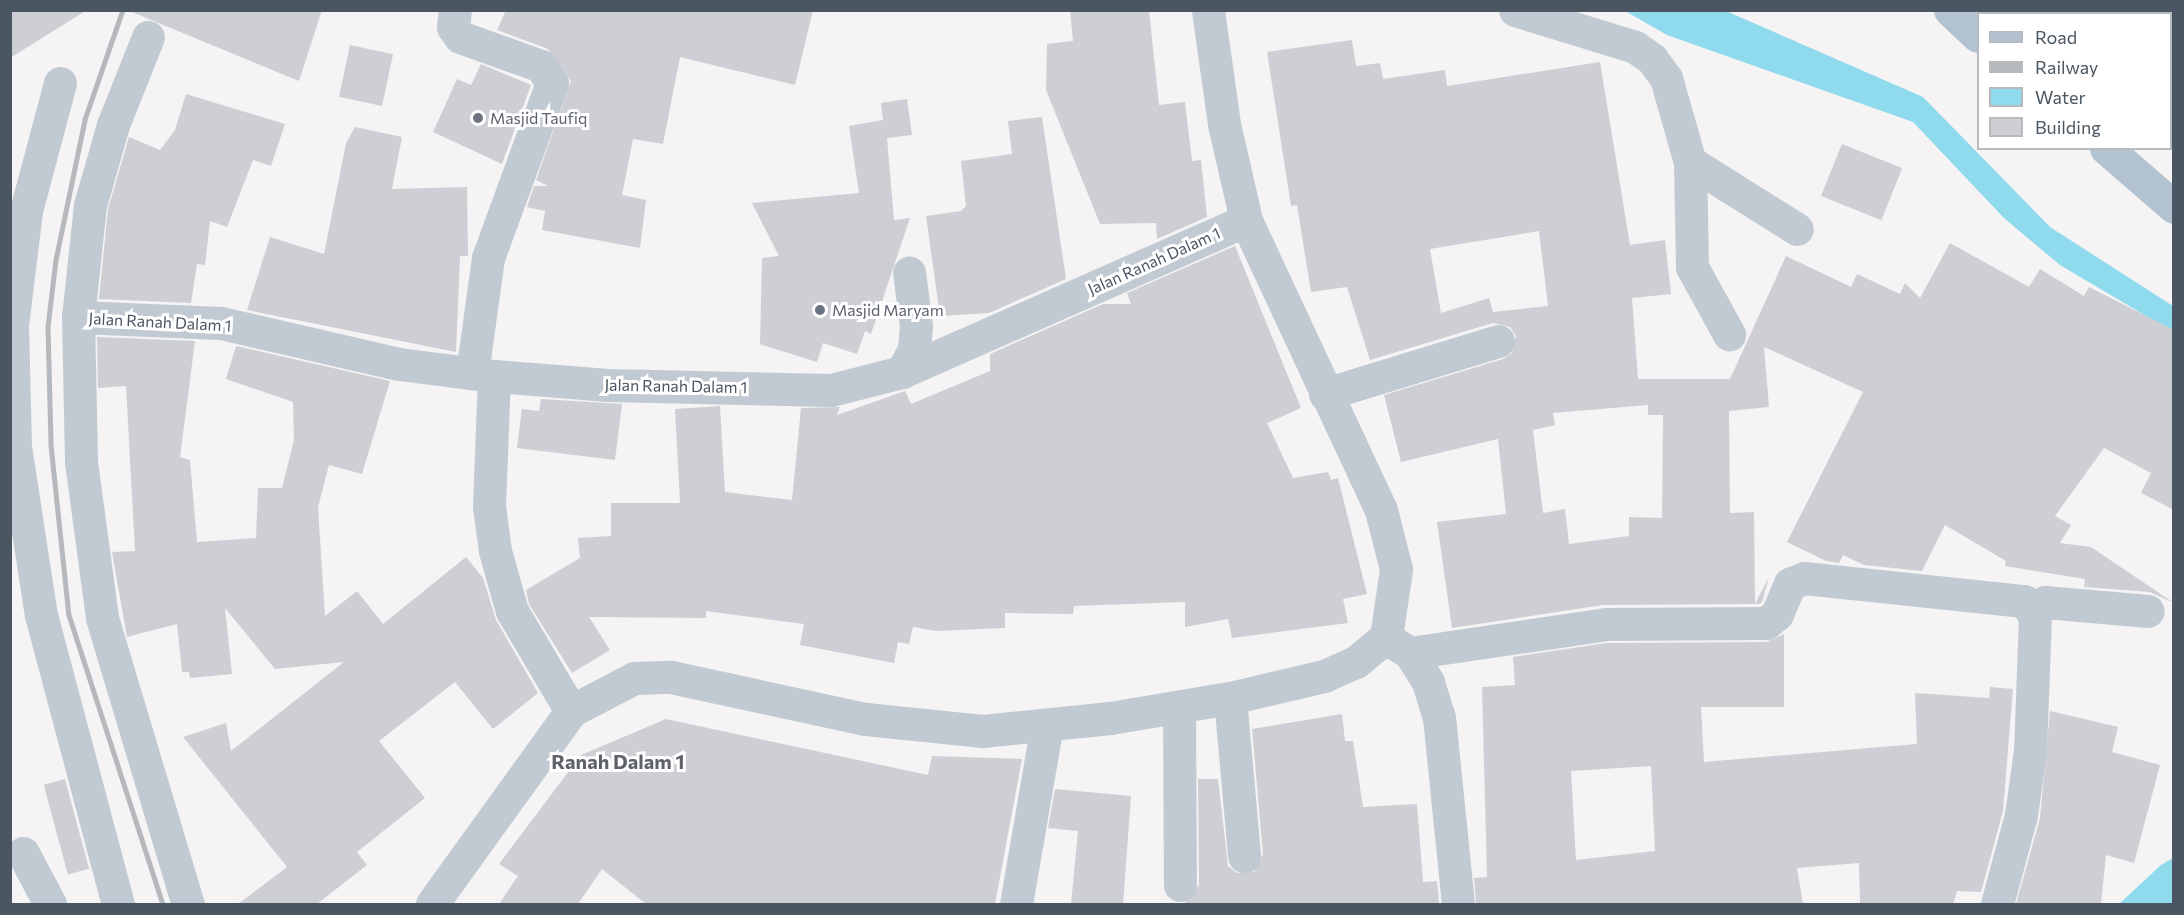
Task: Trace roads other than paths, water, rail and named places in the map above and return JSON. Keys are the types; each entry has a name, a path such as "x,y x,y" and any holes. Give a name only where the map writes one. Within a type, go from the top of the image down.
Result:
{"main road":[{"path":"1950,10 1977,35"},
{"path":"2109,150 2169,195"}],"street":[{"path":"455,10 453,27 460,37 541,66 552,83 488,258 483,374 489,506 495,551 512,611 571,711"},
{"path":"1208,10 1224,124 1246,220 1386,530 1396,569 1395,608 1398,645 1428,682 1439,717 1458,904"},
{"path":"1515,10 1635,47 1652,59 1666,78 1690,162 1692,267 1729,334"},
{"path":"148,37 113,125 90,205 78,317 81,462 102,618 188,904"},
{"path":"60,83 28,201 11,325 23,587 118,904"},
{"path":"1690,162 1797,229"},
{"name":"Jalan Ranah Dalam 1","path":"78,317 221,322 399,364 483,374 608,385 831,390 902,372 1246,220"},
{"path":"902,372 914,349 916,326 909,272"},
{"path":"1325,394 1498,341"},
{"path":"434,904 571,711 633,678 671,677 926,729 1047,725 1179,708 1230,698 1324,676 1398,645 1606,624 1766,623 1777,614 1790,584 1804,578 2012,598 2031,608"},
{"path":"2031,608 2045,602 2148,611"},
{"path":"1997,904 2021,815 2030,750 2031,608"},
{"path":"1230,698 1245,856"},
{"path":"1179,708 1180,885"},
{"path":"1016,904 1047,725"},
{"path":"23,853 50,904"}],"water":[{"path":"1625,11 1726,11 1923,97 2050,227 2173,306 2173,332 2060,265 2004,218 1913,122 1667,35"},
{"path":"2173,858 2173,904 2119,904 2161,865"}],"railway":[{"path":"123,10 85,120 56,260 48,327 51,445 69,615 163,904"}],"place":[{"name":"Masjid Taufiq","path":"478,118"},
{"name":"Masjid Maryam","path":"820,310"}],"district":[{"name":"Ranah Dalam 1","path":"618,761"}]}
